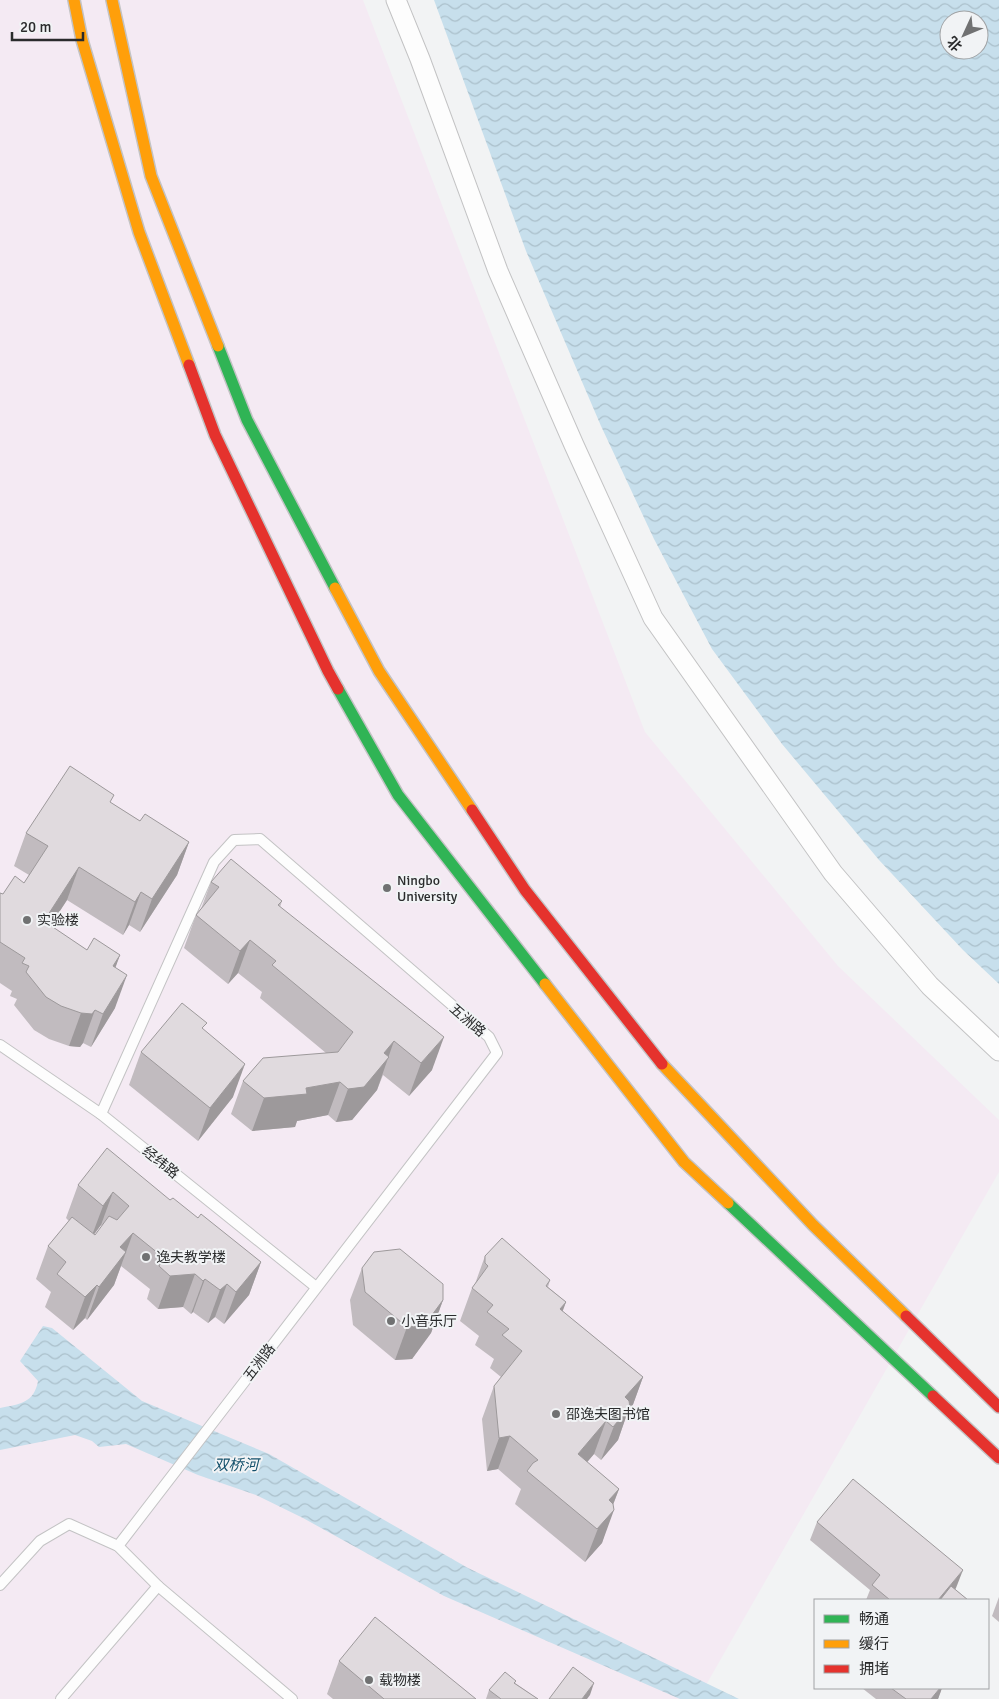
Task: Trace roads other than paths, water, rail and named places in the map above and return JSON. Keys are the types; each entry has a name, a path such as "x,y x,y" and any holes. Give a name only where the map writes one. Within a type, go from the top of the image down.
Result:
{"street":[{"path":"74,0 82,40 139,232 215,435 328,671 398,795 684,1162 999,1458"},
{"path":"112,0 151,176 244,411 379,671 525,890 653,1054 813,1225 999,1407"},
{"path":"396,0 420,59 498,271 574,445 653,618 833,872 930,986 999,1051"}],"lane":[{"name":"五洲路","path":"101,1114 214,862 234,840 260,839 489,1038 498,1054 316,1287 118,1546"},
{"name":"经纬路","path":"0,1045 101,1114 316,1287"},
{"path":"0,1585 40,1541 69,1524 118,1546 158,1586 292,1699"},
{"path":"61,1699 158,1586"}],"water":[{"path":"434,0 999,0 999,984 963,950 879,860 782,744 712,649 654,539 601,426 526,251"},
{"name":"双桥河","path":"43,1326 52,1328 142,1401 269,1454 468,1568 739,1699 680,1699 444,1596 303,1518 256,1495 198,1475 126,1444 99,1447 92,1441 75,1435 0,1450 0,1408 20,1404 33,1394 38,1381 20,1361"}],"place":[{"name":"Ningbo University","path":"387,888"},
{"name":"实验楼","path":"27,920"},
{"name":"逸夫教学楼","path":"146,1257"},
{"name":"小音乐厅","path":"391,1321"},
{"name":"邵逸夫图书馆","path":"556,1414"},
{"name":"载物楼","path":"369,1680"}]}
